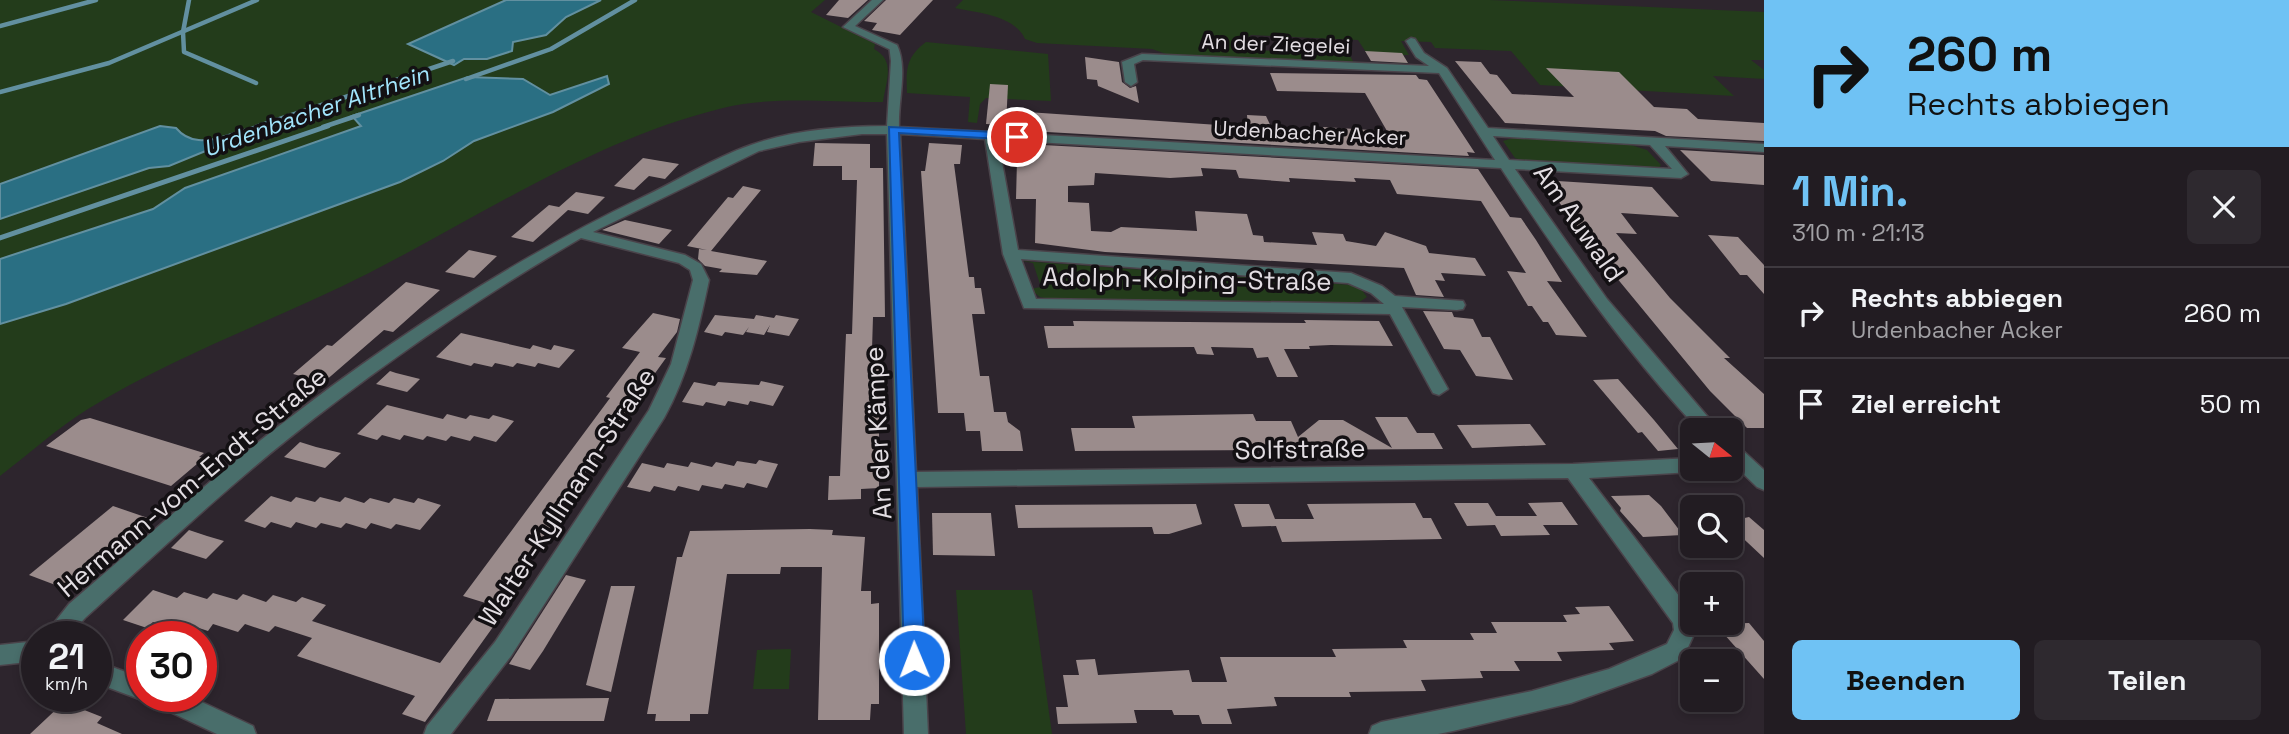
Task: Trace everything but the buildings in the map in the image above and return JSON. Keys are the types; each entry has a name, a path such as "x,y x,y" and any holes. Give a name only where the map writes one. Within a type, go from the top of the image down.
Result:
{"street":[{"name":"An der Kämpe","path":"878,0 848,27 893,47 897,61 892,105 909,480 916,734"},
{"name":"Am Auwald","path":"1411,41 1420,55 1443,70 1507,166 1651,368 1699,418"},
{"name":"An der Ziegelei","path":"1131,82 1128,62 1142,57 1443,70"},
{"name":"Hermann-vom-Endt-Straße","path":"68,621 287,429 429,324 579,233 755,148 862,130 893,130"},
{"name":"Urdenbacher Acker","path":"893,130 1681,174 1654,142"},
{"path":"1485,132 1764,148"},
{"name":"Adolph-Kolping-Straße","path":"991,135 1011,254 1030,304 1457,305"},
{"name":"Walter-Kyllmann-Straße","path":"436,734 503,649 657,413 676,381 683,360 701,280 699,271 686,260 675,256 579,233"},
{"name":"Adolph-Kolping-Straße","path":"1011,254 1351,278 1379,290 1393,305 1439,389"},
{"path":"1743,465 1764,482"},
{"name":"Solfstraße","path":"909,480 1573,471 1680,466"},
{"path":"1381,734 1543,698 1605,679 1675,651 1685,630 1684,620 1573,471"},
{"path":"0,655 21,653"},
{"path":"197,712 244,734"}],"green space":[{"path":"0,0 506,0 409,44 454,65 464,59 487,59 511,51 513,41 539,37 566,17 601,0 825,0 811,12 875,44 874,49 885,59 888,72 883,102 784,101 743,104 676,122 586,158 369,273 191,354 122,389 65,424 0,476 0,324 66,304 400,182 443,161 474,141 553,112 606,76 550,95 523,79 353,117 362,126 185,188 153,209 0,259"},
{"path":"963,0 1490,0 1764,12 1764,60 1751,60 1764,70 1764,79 1713,76 1734,96 1540,85 1511,51 1435,48 1431,42 1401,41 1409,55 1403,55 1408,63 1371,60 1358,40 1251,35 1247,38 1254,50 1347,54 1347,50 1354,63 1172,56 1152,49 1037,43 1025,39 1020,31 1004,20 955,8"},
{"path":"926,42 1048,54 1051,101 986,98 980,104 977,123 968,122 970,97 907,93 911,58"},
{"path":"1513,138 1631,145 1647,150 1661,165 1657,170 1528,162 1515,158 1503,141"},
{"path":"1021,261 1350,285 1361,289 1367,297 1358,303 1054,300 1040,297 1030,289 1041,287 1033,263"},
{"path":"956,590 1032,590 1052,734 966,734"},
{"path":"791,649 789,689 753,689 757,650"}],"water":[{"path":"506,0 601,0 566,17 546,35 513,42 512,51 487,59 464,59 454,65 408,44"},
{"path":"607,76 609,84 553,112 474,141 443,161 400,182 66,304 0,324 0,259 153,209 185,188 361,126 352,116 468,77 523,79 550,95"},
{"path":"160,126 176,128 194,139 208,140 231,136 230,141 169,166 149,168 0,219 0,184"}],"waterway":[{"path":"0,26 96,0"},
{"path":"183,31 189,0"},
{"path":"183,31 257,0"},
{"name":"Urdenbacher Altrhein","path":"466,79 551,49 635,0"},
{"path":"0,92 109,63 183,31"},
{"path":"183,31 184,52 256,83"},
{"path":"256,127 453,61"},
{"name":"Urdenbacher Altrhein","path":"323,127 359,115"},
{"path":"218,140 261,126"},
{"name":"Urdenbacher Altrhein","path":"0,238 328,126"}],"route":[{"path":"914,660 910,505 893,130 1017,137"}]}
